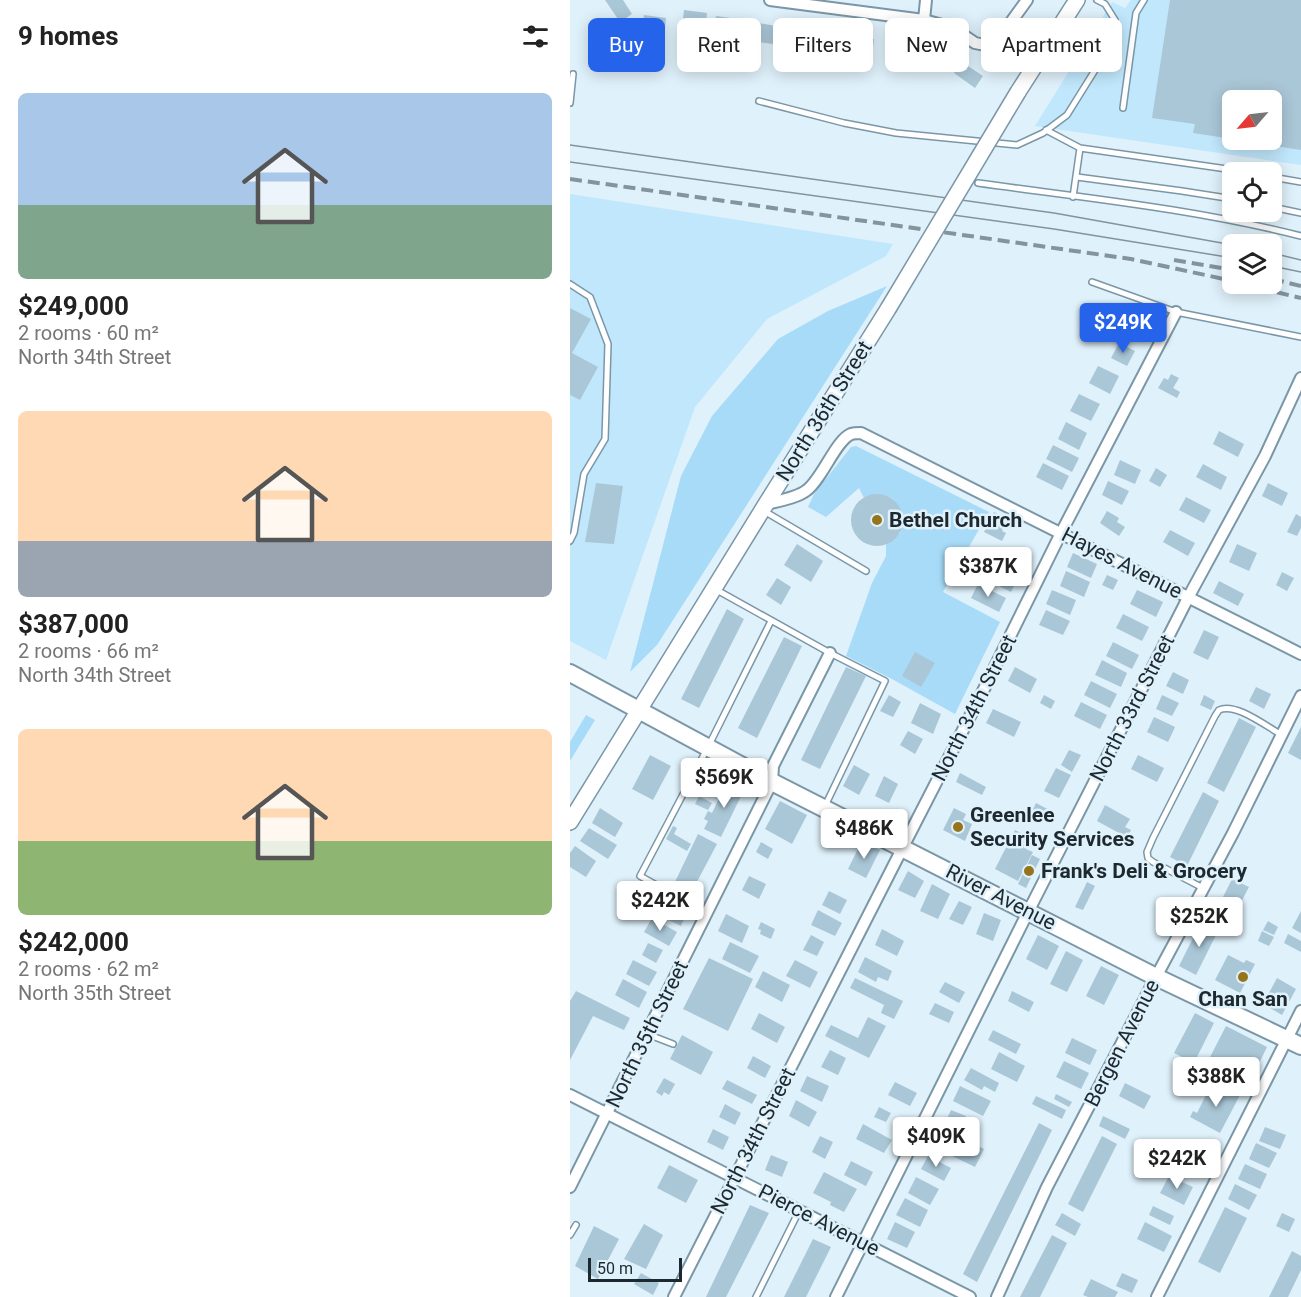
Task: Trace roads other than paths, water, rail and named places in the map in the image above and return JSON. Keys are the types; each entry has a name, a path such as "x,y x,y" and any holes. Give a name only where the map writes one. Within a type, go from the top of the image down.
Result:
{"main road":[{"name":"River Avenue","path":"570,673 772,782 1156,977 1294,1043"}],"street":[{"path":"770,0 909,18"},
{"path":"924,18 926,0"},
{"path":"969,39 985,45 995,44 1027,0"},
{"name":"North 36th Street","path":"570,822 888,309 1018,92 1077,0"},
{"name":"North 34th Street","path":"674,1297 1176,312"},
{"name":"North 33rd Street","path":"836,1297 1189,596 1265,456 1301,378"},
{"name":"Hayes Avenue","path":"764,507 807,490 844,439 861,433 1301,654"},
{"name":"North 35th Street","path":"570,1187 772,782 773,766 830,653"},
{"name":"Bergen Avenue","path":"997,1297 1047,1187 1233,833 1301,696"},
{"path":"1157,1297 1294,1043 1301,1011"},
{"name":"Pierce Avenue","path":"570,1095 970,1297"}],"lane":[{"path":"759,101 896,133 1017,145 1046,130 1067,115 1115,38 1115,20 1105,4 1097,0"},
{"path":"1123,108 1136,13 1144,0"},
{"path":"570,103 573,74"},
{"path":"1046,130 1080,148 1222,168"},
{"path":"1073,196 1080,148"},
{"path":"1077,177 1222,197"},
{"path":"1282,179 1301,182"},
{"path":"978,183 1173,210 1301,236"},
{"path":"1282,209 1301,213"},
{"path":"1092,282 1176,312 1301,337"},
{"path":"570,284 590,297 608,344 605,438 584,474 574,533 570,542"},
{"path":"764,507 866,571"},
{"path":"715,589 885,681 824,808"},
{"path":"707,913 640,876 771,621"},
{"path":"1204,888 1153,862 1147,852 1209,727 1219,710 1228,707 1282,735"},
{"path":"646,1034 673,1044"},
{"path":"756,1297 799,1211"},
{"path":"570,1235 576,1225"}],"tram line":[{"path":"570,145 1054,213 1222,243"},
{"path":"570,162 1054,229 1222,256"},
{"path":"1282,255 1301,260"},
{"path":"1282,268 1301,272"}],"railway":[{"path":"570,179 1131,259 1222,279"},
{"path":"1174,260 1222,268"},
{"path":"1282,281 1301,286"},
{"path":"1282,293 1301,298"}],"place":[{"name":"Bethel Church","path":"877,520"},
{"name":"Greenlee Security Services","path":"958,827"},
{"name":"Frank's Deli & Grocery","path":"1029,871"},
{"name":"Chan San","path":"1243,977"}]}
